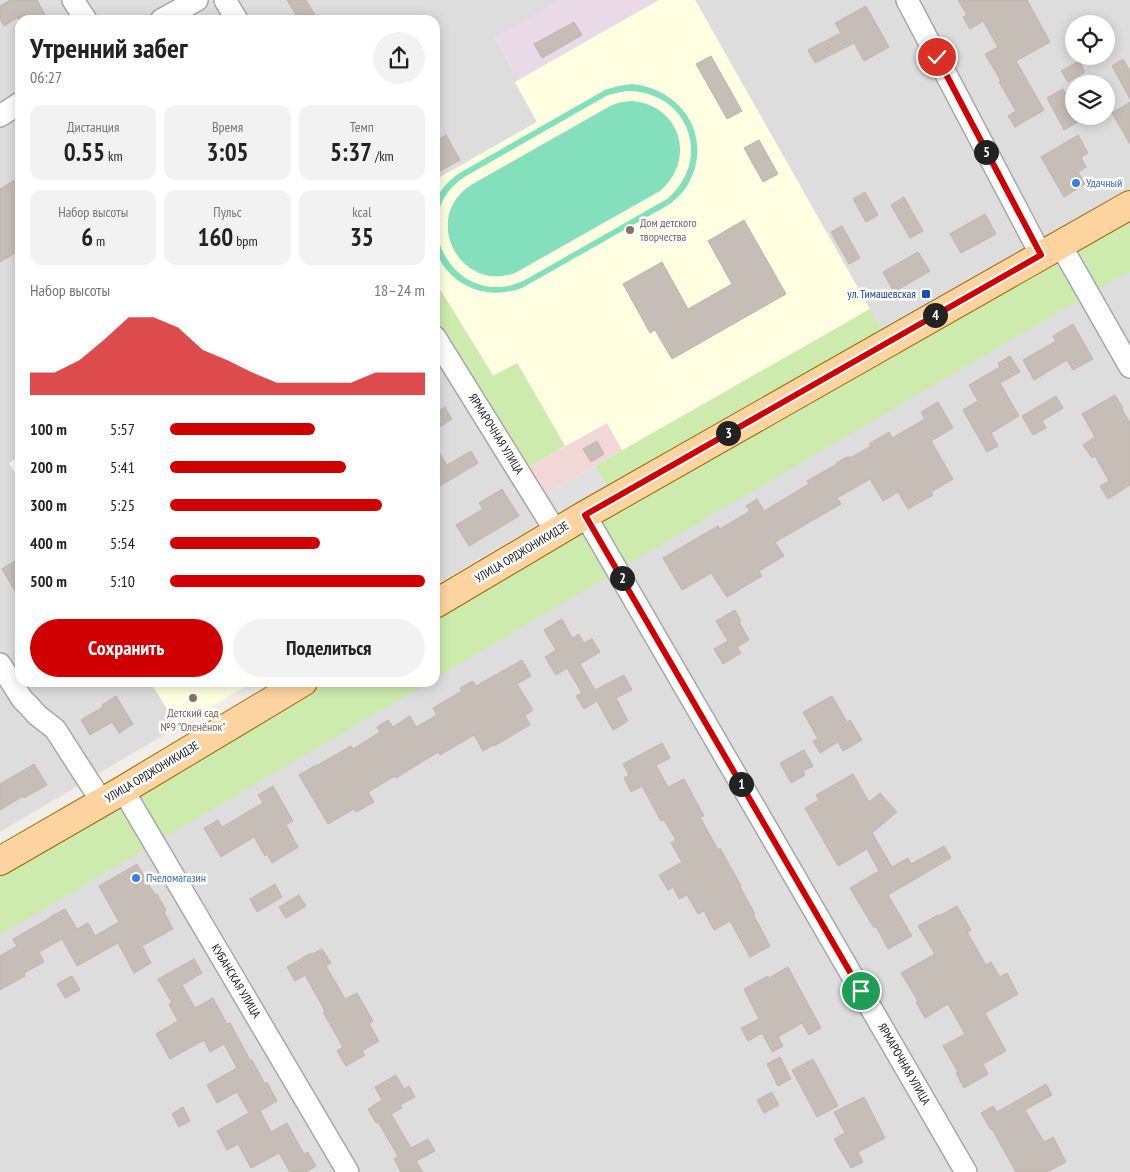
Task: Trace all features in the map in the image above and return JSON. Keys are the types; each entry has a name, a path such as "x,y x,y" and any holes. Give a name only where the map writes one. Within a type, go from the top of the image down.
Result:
{"main road":[{"name":"УЛИЦА ОРДЖОНИКИДЗЕ","path":"440,601 585,515 1130,205"},
{"name":"УЛИЦА ОРДЖОНИКИДЗЕ","path":"0,861 295,687"}],"street":[{"path":"72,0 82,15"},
{"path":"171,15 197,0"},
{"path":"224,0 234,15"},
{"path":"907,0 1051,250 1130,367"},
{"path":"0,116 15,106"},
{"name":"ЯРМАРОЧНАЯ УЛИЦА","path":"440,345 556,532"},
{"name":"ЯРМАРОЧНАЯ УЛИЦА","path":"585,515 966,1172"},
{"name":"КУБАНСКАЯ УЛИЦА","path":"0,664 22,698 37,715 55,729 112,796 348,1172"}],"shaded area":[{"path":"0,0 561,0 495,38 519,80 515,83 537,122 440,177 440,15 15,15 15,687 244,687 0,832"},
{"path":"561,0 659,0 519,80 495,37"},
{"name":"Дом детского творчества","path":"659,0 695,0 870,309 622,450 607,423 565,446 518,363 494,376 440,289 440,177 537,122 515,82"},
{"path":"695,0 898,0 1027,249 882,331"},
{"path":"916,0 1130,0 1130,190 1042,240"},
{"path":"1130,215 1130,1172 0,1172 0,873 317,687 440,687 440,613"},
{"path":"440,332 555,515 440,582"},
{"path":"607,423 622,450 542,496 526,469"},
{"path":"15,459 15,473 9,463"},
{"path":"595,466 607,486 555,515 542,496"},
{"name":"Детский сад №9 \"Оленёнок\"","path":"153,687 244,687 178,727"}],"green space":[{"path":"632,84 650,88 666,95 679,106 689,119 695,133 697,150 695,167 688,184 670,204 522,288 511,291 490,292 470,288 461,283 445,268 440,260 440,242 445,256 459,273 478,284 500,287 525,280 667,199 681,183 689,165 691,147 687,130 679,114 665,102 647,94 626,91 608,95 466,176 447,194 440,210 440,194 454,177 605,90"},
{"path":"632,101 649,105 662,112 672,123 678,136 680,150 678,164 671,178 660,191 515,273 495,276 477,272 463,262 453,248 448,232 449,215 456,199 471,185 612,105"},
{"path":"1130,215 1130,271 1095,291 1078,255 1081,248"},
{"path":"1048,265 1056,266 1061,271 1079,300 623,567 602,525 606,516"},
{"path":"440,289 493,376 517,363 565,446 526,469 440,332"},
{"path":"870,309 882,331 607,486 595,466"},
{"path":"572,535 584,537 589,542 609,576 440,675 440,613"},
{"path":"317,687 421,687 163,838 143,805 147,787"},
{"path":"109,810 128,814 147,848 0,935 0,873"}],"building":[{"path":"10,0 37,0 45,15 15,15 15,19 4,26 0,19 0,6"},
{"path":"287,0 306,0 315,15 296,15"},
{"path":"958,0 1027,0 1050,42 1016,61 1044,110 1015,127 1008,116 1016,111 985,54 998,47 983,21 970,29 963,17 967,15"},
{"path":"866,6 889,47 864,61 854,43 815,63 808,50 841,33 835,23"},
{"path":"574,22 582,35 542,58 534,44"},
{"path":"711,56 742,111 727,119 696,64"},
{"path":"1123,59 1130,71 1130,99 1112,66"},
{"path":"1072,65 1081,65 1085,72 1080,75 1065,75 1065,77 1061,71"},
{"path":"1063,89 1065,92 1065,125 1072,125 1064,130 1047,98"},
{"path":"1130,102 1130,144 1115,118 1115,111"},
{"path":"446,135 460,160 440,171 440,138"},
{"path":"1078,135 1088,153 1081,157 1086,167 1078,172 1085,184 1064,197 1041,157"},
{"path":"759,140 778,174 763,182 744,148"},
{"path":"15,180 15,253 0,262 0,189"},
{"path":"865,192 878,215 866,222 853,199"},
{"path":"904,197 923,231 910,238 891,205"},
{"path":"985,214 996,234 961,253 950,234"},
{"path":"744,220 786,294 672,359 655,330 650,333 623,284 662,262 688,309 732,284 708,241"},
{"path":"842,226 860,258 849,264 831,232"},
{"path":"918,252 930,271 894,292 883,272"},
{"path":"1073,324 1093,359 1073,370 1067,360 1034,380 1023,360 1056,341 1053,336"},
{"path":"1010,356 1020,372 1000,383 1019,416 991,433 998,446 987,452 963,410 978,401 969,385 1000,367 998,363"},
{"path":"1115,395 1130,423 1130,485 1108,499 1100,486 1109,481 1095,456 1092,458 1083,445 1095,437 1082,414"},
{"path":"1056,396 1063,408 1042,421 1046,428 1033,435 1022,416"},
{"path":"938,402 953,428 931,441 953,479 931,492 933,495 908,509 898,492 883,501 870,479 837,498 841,504 775,542 784,556 759,571 762,576 727,597 711,573 682,590 663,558 718,526 720,529 750,511 746,506 757,499 764,511 809,484 807,481 836,463 849,456 850,458 871,446 869,444 889,432 892,438 925,419 921,412"},
{"path":"445,407 452,419 440,427 440,410"},
{"path":"597,441 604,454 591,462 583,449"},
{"path":"471,451 478,463 440,486 440,454 447,465"},
{"path":"502,489 519,516 469,546 456,525 483,509 479,503"},
{"path":"15,561 15,591 2,569"},
{"path":"735,610 749,640 737,647 741,653 723,664 714,649 728,641 716,621"},
{"path":"562,619 572,638 579,634 584,643 592,639 600,652 580,664 595,690 624,675 632,690 616,698 628,721 613,730 597,701 584,709 576,696 582,693 567,668 556,675 545,657 556,650 544,630"},
{"path":"522,660 531,676 517,684 533,710 525,715 530,725 483,751 474,735 440,755 438,752 396,778 395,776 368,792 374,802 356,812 354,809 328,824 299,775 351,746 353,749 380,732 377,727 388,720 393,727 410,716 416,727 437,715 433,708 462,691 460,688 473,681 476,686"},
{"path":"116,696 133,724 119,733 112,722 90,735 81,720 103,707 102,705"},
{"path":"832,696 847,722 850,720 862,740 843,751 838,742 820,753 813,741 818,739 803,712"},
{"path":"662,743 670,758 656,765 668,787 684,779 704,816 700,817 741,886 770,946 750,957 730,921 714,930 704,911 698,914 687,895 679,899 673,887 668,890 659,875 682,862 671,843 676,840 664,820 661,821 642,786 631,792 624,778 629,775 623,764"},
{"path":"804,750 813,766 803,771 805,775 791,783 780,763"},
{"path":"34,764 47,785 24,798 23,796 0,810 0,784"},
{"path":"853,774 869,802 880,793 897,812 872,833 892,867 908,858 911,864 944,846 951,858 888,895 912,936 888,949 876,926 874,928 850,888 879,871 867,849 838,866 805,808 819,800 816,795"},
{"path":"273,786 293,821 286,825 298,847 272,863 267,854 265,856 254,837 221,857 204,828 218,820 222,827 263,803 258,795"},
{"path":"137,864 166,910 164,912 173,929 142,946 151,963 134,973 118,943 77,966 62,939 39,952 44,962 24,973 25,976 0,990 0,956 17,946 13,939 50,917 65,909 77,929 88,923 95,936 119,922 99,886"},
{"path":"275,884 282,897 257,912 250,899"},
{"path":"299,895 306,906 286,918 279,907"},
{"path":"957,906 971,930 967,932 986,965 991,962 1000,977 1007,973 1018,994 985,1013 1006,1051 983,1064 988,1074 964,1088 956,1073 958,1072 943,1046 965,1034 948,1004 925,1018 916,1002 918,1001 901,973 935,954 918,926"},
{"path":"322,949 331,963 326,966 345,999 357,993 373,1021 369,1024 379,1041 362,1051 365,1055 346,1066 337,1051 343,1047 305,975 295,981 287,967"},
{"path":"194,959 202,973 182,985 195,1008 213,998 227,1024 230,1023 250,1060 252,1060 265,1084 267,1082 277,1101 260,1111 271,1132 287,1123 304,1154 308,1152 316,1166 306,1172 290,1172 279,1153 251,1168 238,1144 227,1150 217,1131 249,1113 237,1092 217,1103 207,1085 237,1068 224,1044 210,1052 204,1040 170,1059 156,1034 178,1021 169,1004 172,1003 158,979"},
{"path":"788,967 821,1028 809,1035 802,1023 778,1037 783,1046 772,1052 762,1033 748,1041 741,1028 759,1019 744,989"},
{"path":"72,976 80,990 65,998 57,984"},
{"path":"780,1057 791,1079 778,1086 767,1064"},
{"path":"813,1059 838,1106 817,1117 792,1070"},
{"path":"396,1075 404,1089 409,1086 415,1097 400,1105 402,1108 391,1114 411,1148 428,1139 435,1151 416,1161 423,1172 401,1172 394,1159 398,1156 368,1109 382,1100 375,1087"},
{"path":"1046,1084 1052,1095 1025,1110 1044,1142 1053,1137 1066,1162 1047,1172 1016,1172 981,1113 993,1106 997,1112"},
{"path":"772,1092 779,1105 764,1113 757,1100"},
{"path":"864,1097 885,1138 858,1152 863,1162 851,1168 834,1139 845,1133 834,1112"},
{"path":"183,1107 190,1121 179,1127 172,1114"}],"place":[{"name":"Удачный","path":"1076,183"},
{"name":"Дом детского творчества","path":"630,230"},
{"name":"ул. Тимашевская","path":"926,294"},
{"name":"Детский сад №9 \"Оленёнок\"","path":"193,698"},
{"name":"Пчеломагазин","path":"136,878"}],"route":[{"path":"861,991 585,515 1041,255 937,57"}]}
